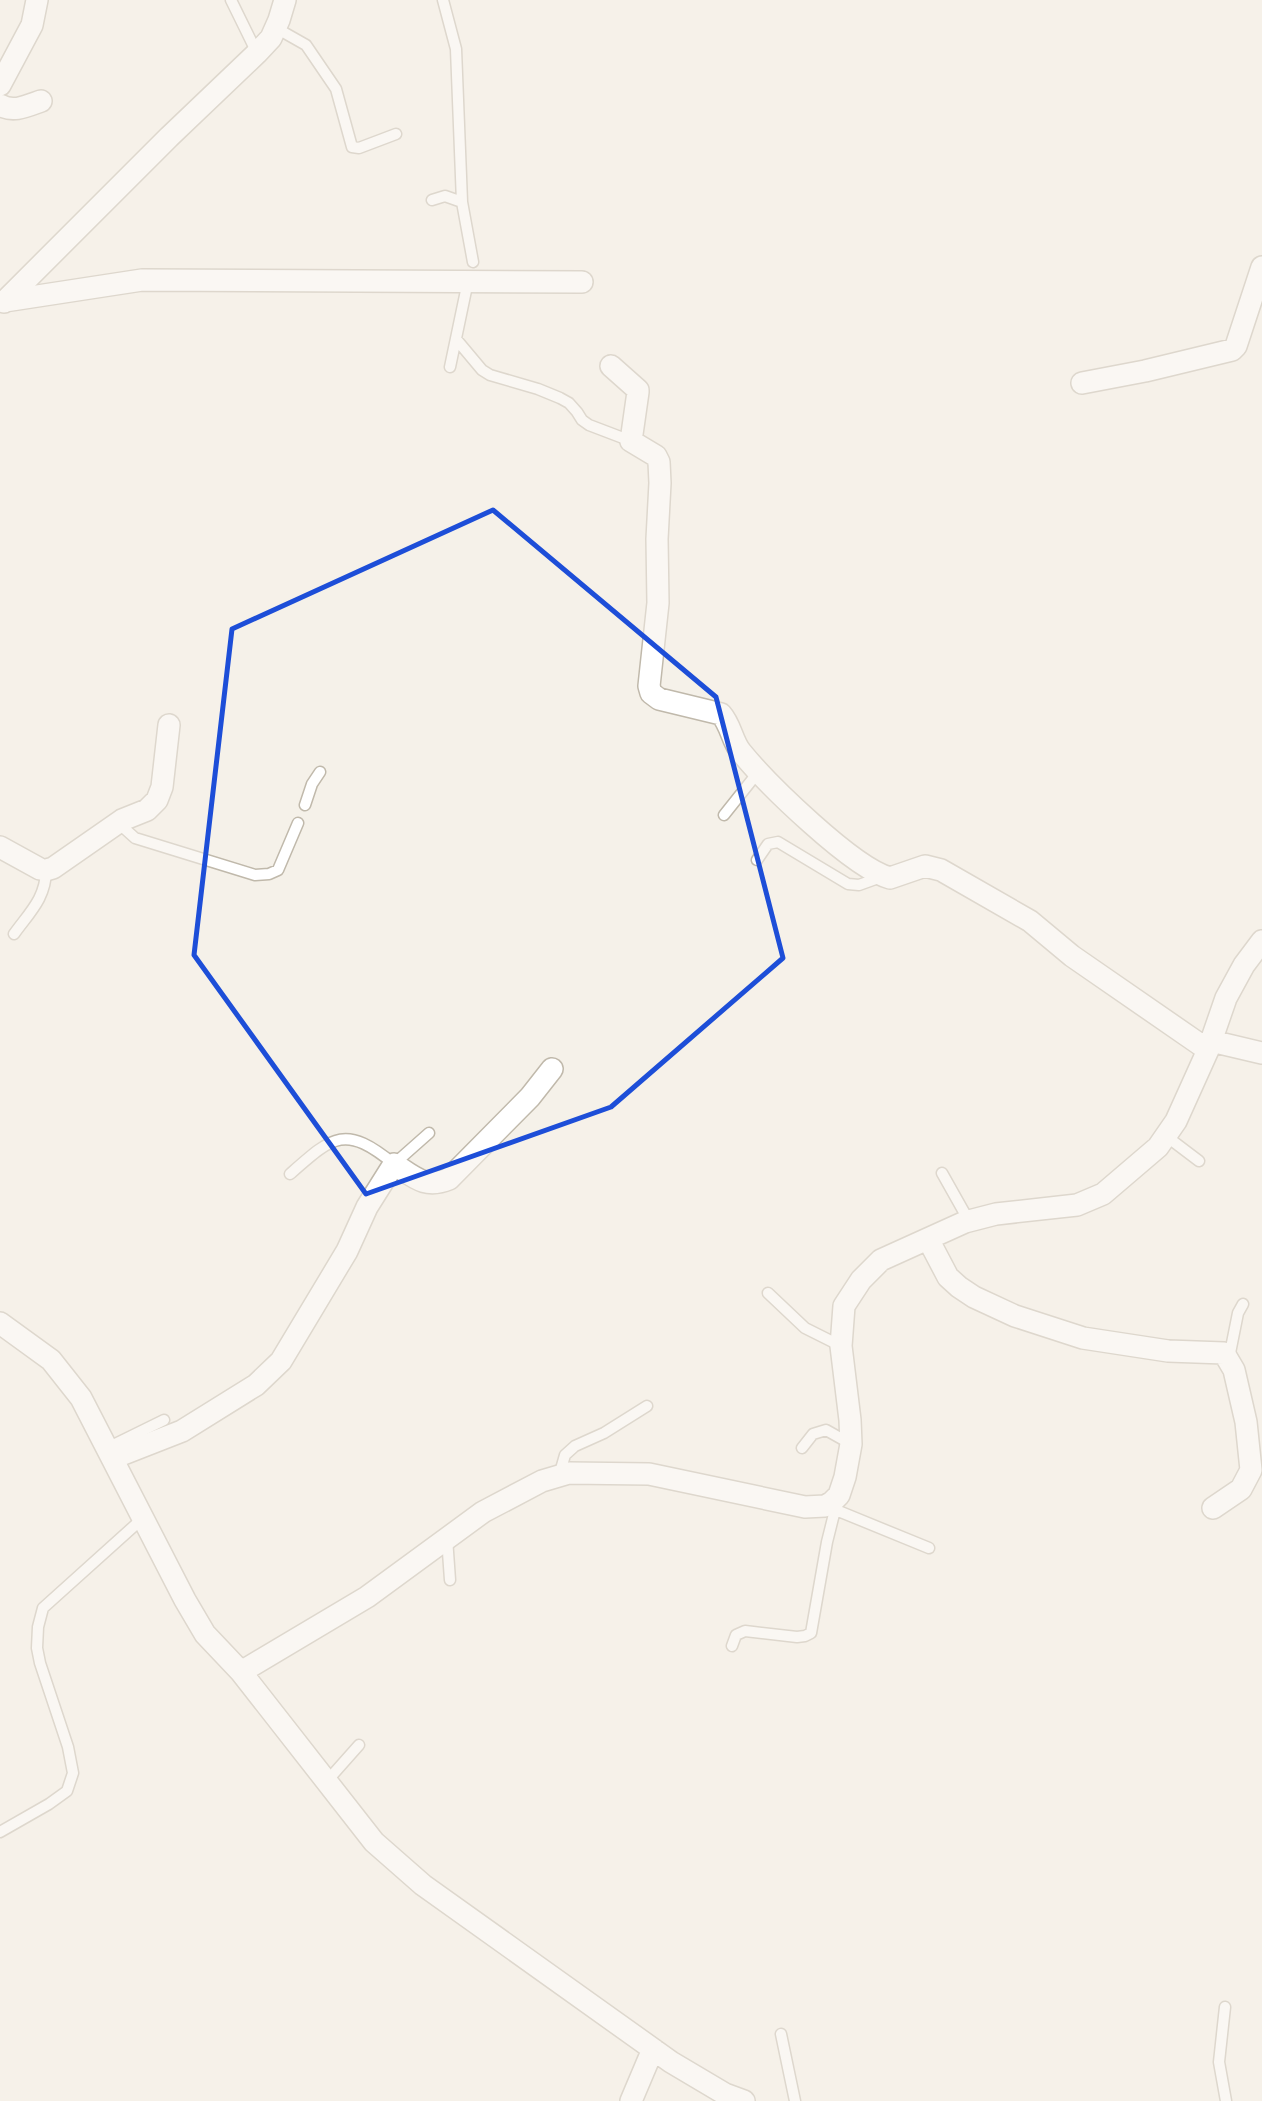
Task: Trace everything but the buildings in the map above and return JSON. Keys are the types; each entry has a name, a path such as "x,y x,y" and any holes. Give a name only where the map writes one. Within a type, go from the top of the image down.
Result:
{"street":[{"path":"0,85 32,25 37,0"},
{"path":"3,304 271,38 285,0"},
{"path":"0,105 5,108 21,108 41,101"},
{"path":"1082,383 1145,371 1232,349 1236,346 1262,267"},
{"path":"3,304 142,281 473,274 582,282"},
{"path":"611,366 638,390 631,442 656,456 660,467 658,603 649,690 654,697 721,714 727,720 740,751 788,802 854,859 884,876 897,877 925,866 941,870 1030,921 1072,956 1210,1045 1262,1053"},
{"path":"0,847 46,870 53,868 122,820 147,810 158,800 162,787 169,725"},
{"path":"241,1672 367,1597 483,1512 542,1481 559,1476 649,1474 805,1507 830,1508 845,1477 851,1444 841,1346 844,1306 861,1280 881,1260 969,1221 996,1214 1077,1205 1103,1194 1158,1147 1176,1121 1210,1045 1226,998 1244,965 1262,941"},
{"path":"110,1453 182,1431 256,1385 281,1361 347,1251 367,1207 394,1164 428,1184 449,1179 530,1097 552,1069"},
{"path":"928,1239 948,1278 974,1297 1015,1316 1083,1338 1168,1351 1222,1352 1234,1370 1246,1423 1251,1470 1241,1489 1213,1508"},
{"path":"0,1323 51,1360 81,1398 184,1600 205,1634 241,1672 374,1842 423,1885 671,2062 732,2099"},
{"path":"631,2101 653,2049"}],"lane":[{"path":"231,0 257,53"},
{"path":"443,0 456,49 462,202 473,274 450,367"},
{"path":"276,28 306,46 336,89 352,147 359,148 396,134"},
{"path":"432,200 445,196 462,202"},
{"path":"456,339 482,370 490,375 560,398 578,412 582,421 631,442"},
{"path":"724,815 759,771"},
{"path":"305,805 312,784 320,772"},
{"path":"122,820 125,829 135,838 255,875 270,874 278,870 298,823"},
{"path":"757,860 768,844 778,842 848,884 859,885 884,876"},
{"path":"14,934 40,898 46,885 46,870"},
{"path":"290,1174 321,1147 344,1138 363,1142 394,1164 429,1133"},
{"path":"1166,1136 1199,1161"},
{"path":"942,1173 969,1221"},
{"path":"768,1293 804,1328 841,1346"},
{"path":"1228,1358 1238,1312 1243,1304"},
{"path":"559,1476 565,1455 575,1447 604,1433 647,1406"},
{"path":"110,1453 164,1420"},
{"path":"802,1448 813,1434 826,1430 851,1444"},
{"path":"732,1646 736,1635 745,1631 797,1637 811,1633 827,1542 830,1508 929,1548"},
{"path":"0,1832 66,1791 73,1773 68,1747 37,1648 38,1627 43,1608 143,1518"},
{"path":"447,1538 450,1580"},
{"path":"327,1782 359,1745"},
{"path":"1225,2007 1219,2062 1226,2101"},
{"path":"780,2034 795,2101"}],"highlighted area":[{"path":"493,510 716,697 783,958 611,1107 366,1194 194,955 232,629"}]}
